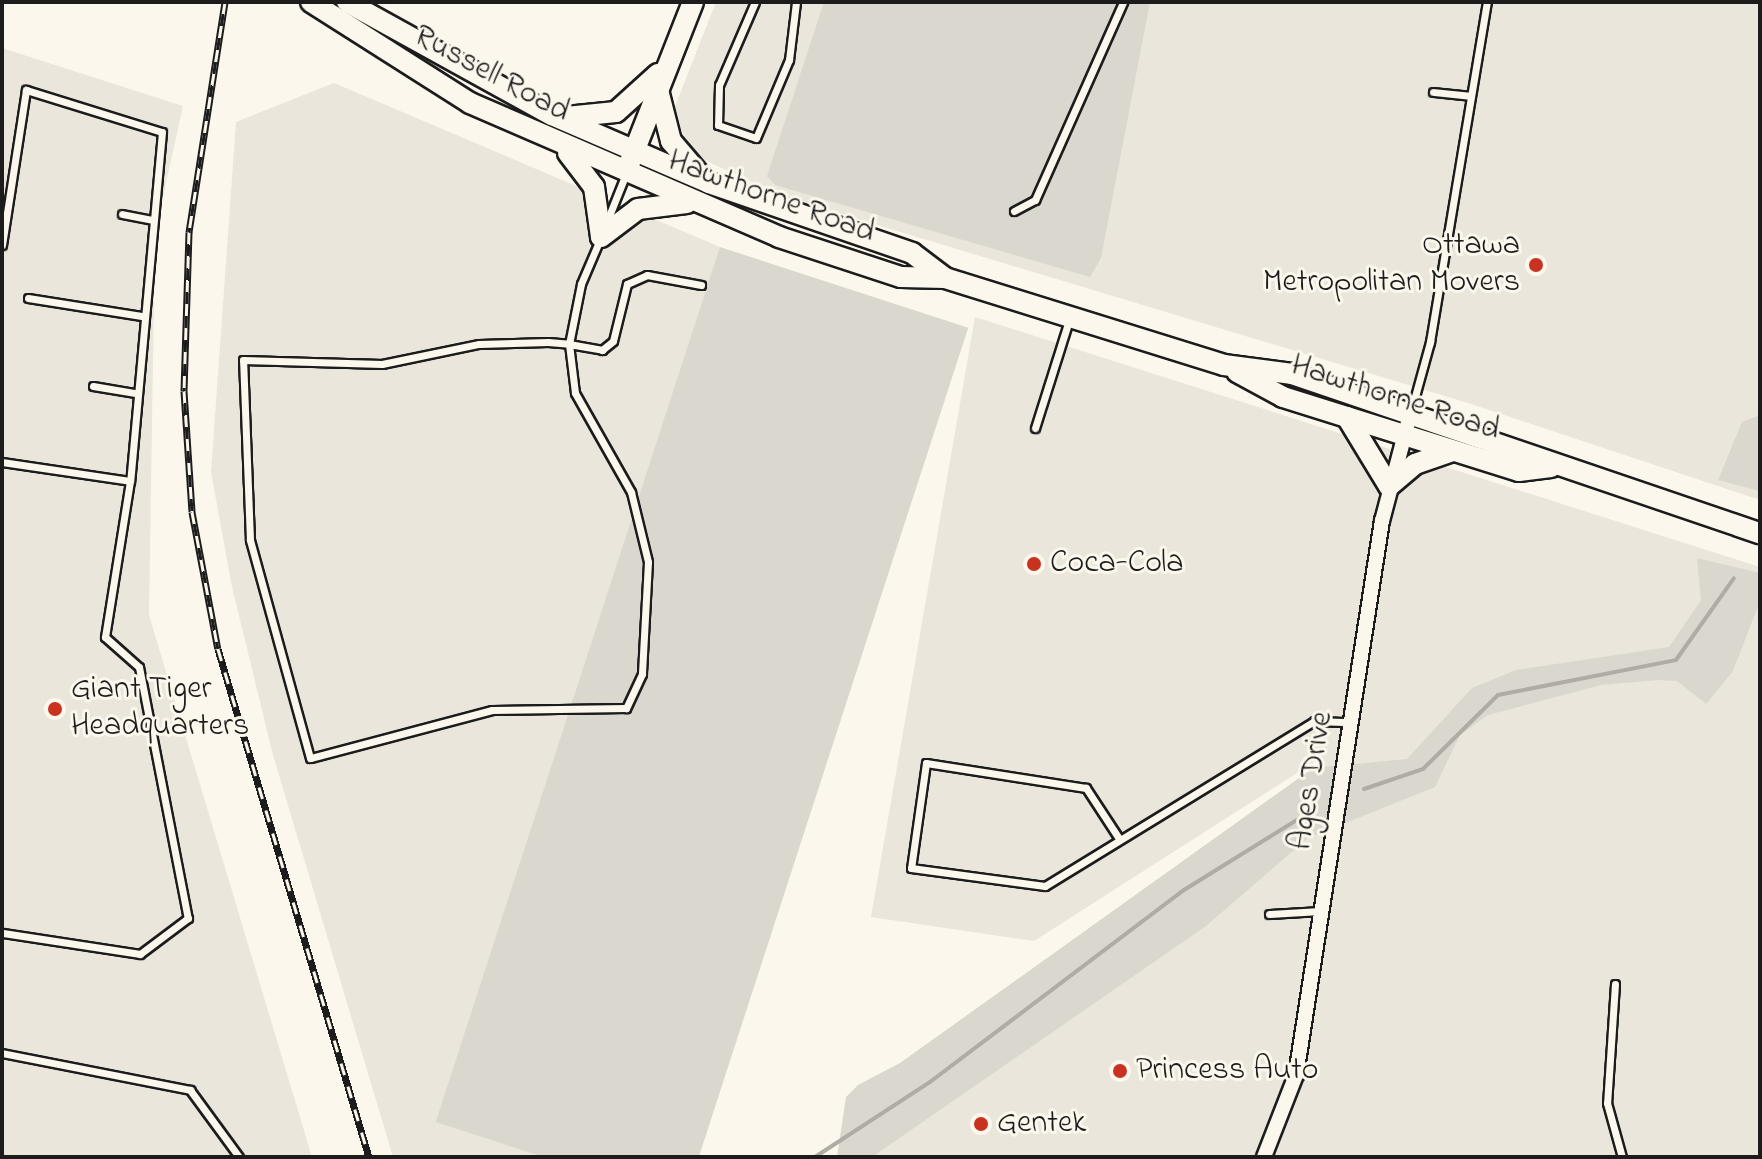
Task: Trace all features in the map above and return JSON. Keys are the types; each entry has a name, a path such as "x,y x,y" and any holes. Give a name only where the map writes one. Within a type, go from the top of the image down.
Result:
{"main road":[{"name":"Russell Road","path":"311,2 409,69 625,176"},
{"name":"Russell Road","path":"347,2 552,115 635,150"},
{"path":"625,176 693,2"},
{"path":"552,115 616,112 669,62"},
{"path":"658,90 671,141 709,183"},
{"path":"563,147 594,187 601,237 638,209 689,202"},
{"name":"Hawthorne Road","path":"635,150 709,183 912,253 945,278"},
{"name":"Hawthorne Road","path":"625,176 689,202 901,277 945,278 1224,365 1292,374 1528,449 1551,467 1760,533"},
{"name":"Hawthorne Road","path":"1224,365 1283,397 1452,451 1519,471 1551,467"},
{"path":"1347,417 1389,486 1415,464 1452,451"}],"street":[{"name":"Ages Drive","path":"1264,1157 1296,1075 1389,486 1411,411"}],"lane":[{"path":"755,2 719,85 718,125 756,138 789,60 796,2"},
{"path":"1014,211 1035,200 1123,2"},
{"path":"1411,411 1430,342 1487,2"},
{"path":"2,245 26,90 162,132 142,316 130,481 105,637 139,667 188,918 140,954 2,933"},
{"path":"1433,92 1471,96"},
{"path":"625,176 581,284 569,344 575,393 631,492 646,547 642,674 626,708 492,710 310,758 250,540 243,360 382,364 479,344 569,344 602,350 613,341 627,284 647,275 701,285"},
{"path":"122,214 152,220"},
{"path":"28,298 142,316"},
{"path":"1035,428 1070,317"},
{"path":"93,386 135,393"},
{"path":"2,462 130,481"},
{"path":"1118,837 1086,788 926,763 911,868 1045,886 1118,837 1314,721 1351,722"},
{"path":"1269,914 1321,911"},
{"path":"1615,984 1607,1103 1622,1157"},
{"path":"2,1053 190,1090 239,1157"}],"shaded area":[{"path":"716,2 1760,2 1760,500 1468,403 781,196 696,156 672,114"},
{"path":"824,2 1150,2 1101,258 1090,277 775,185 767,176"},
{"path":"2,48 183,106 155,233 149,615 312,1157 2,1157"},
{"path":"334,83 720,247 585,1157 393,1157 273,755 232,587 211,472 236,122"},
{"path":"720,247 968,328 699,1157 544,1157 436,1122"},
{"path":"975,317 1760,567 1760,1157 857,1157 1318,826 1319,759 1034,941 871,917"},
{"path":"1760,415 1760,491 1718,480 1742,422"},
{"path":"1697,558 1760,573 1760,601 1733,671 1706,704 1677,681 1658,680 1601,685 1488,715 1460,735 1435,787 1308,838 1206,926 872,1157 837,1157 846,1097 858,1085 900,1063 1313,768 1407,759 1472,688 1516,670 1669,647 1701,600"}],"waterway":[{"path":"1364,789 1423,769 1498,695 1676,660 1734,578"},
{"path":"815,1157 930,1082 1184,890 1313,810"}],"railway":[{"path":"225,2 189,232 184,391 192,512 218,649 369,1157"}],"place":[{"name":"Ottawa Metropolitan Movers","path":"1536,265"},
{"name":"Coca-Cola","path":"1034,564"},
{"name":"Giant Tiger Headquarters","path":"55,709"},
{"name":"Princess Auto","path":"1120,1071"},
{"name":"Gentek","path":"981,1124"}]}
